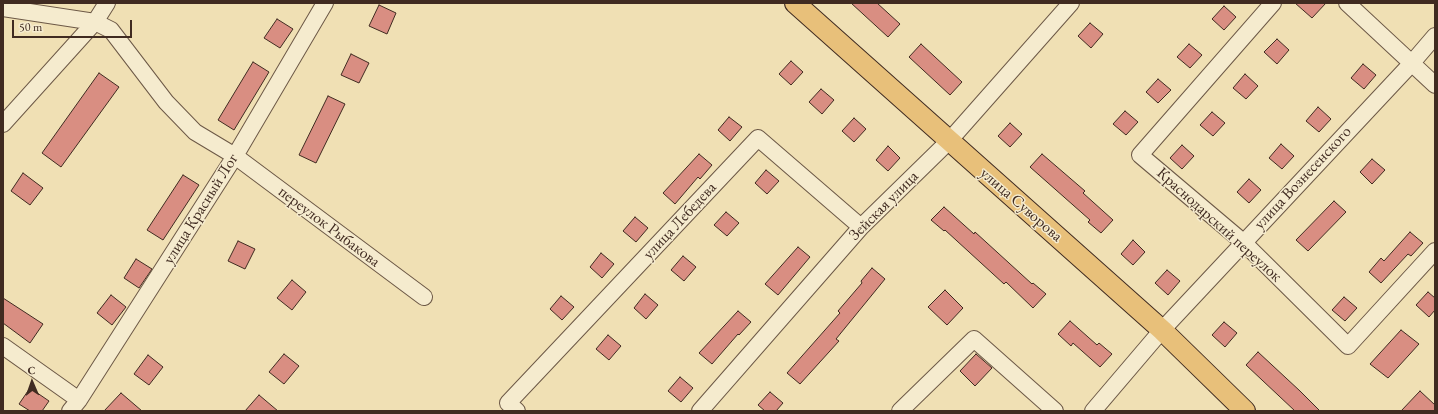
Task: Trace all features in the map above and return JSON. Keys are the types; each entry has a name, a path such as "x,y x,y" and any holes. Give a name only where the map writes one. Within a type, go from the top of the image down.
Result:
{"main road":[{"name":"улица Суворова","path":"795,3 1162,330 1245,411"}],"street":[{"path":"3,124 95,22 107,3"},
{"name":"улица Красный Лог","path":"74,406 235,156 326,3"},
{"name":"Зейская улица","path":"700,411 861,227 949,141 1071,3"},
{"name":"Краснодарский переулок","path":"1273,3 1140,155 1243,242 1348,346 1435,251"},
{"path":"1347,3 1435,85"},
{"path":"12,7 95,22"},
{"name":"переулок Рыбакова","path":"95,22 110,30 166,102 195,132 235,156 424,297"},
{"name":"улица Вознесенского","path":"1093,411 1162,330 1411,64 1435,36"},
{"name":"улица Лебедева","path":"513,407 758,138 861,227"},
{"path":"900,411 974,339 1055,411"},
{"path":"3,346 74,406"}],"building":[{"path":"851,3 877,3 900,24 888,37"},
{"path":"1295,3 1326,3 1312,18"},
{"path":"379,5 396,13 387,34 369,26"},
{"path":"1224,6 1236,17 1224,30 1212,19"},
{"path":"277,19 293,29 280,48 264,38"},
{"path":"1090,23 1103,34 1091,48 1078,36"},
{"path":"1277,39 1289,50 1277,64 1264,52"},
{"path":"921,44 962,82 950,95 909,57"},
{"path":"1189,44 1202,55 1190,68 1177,57"},
{"path":"351,54 369,63 359,83 341,75"},
{"path":"791,61 803,72 791,85 779,74"},
{"path":"253,62 269,72 234,130 218,120"},
{"path":"1363,64 1376,75 1364,89 1351,78"},
{"path":"99,73 119,87 61,167 42,153"},
{"path":"1245,74 1258,86 1246,99 1233,88"},
{"path":"1158,79 1171,90 1158,103 1146,92"},
{"path":"821,89 834,100 822,114 809,102"},
{"path":"328,96 345,104 316,163 299,155"},
{"path":"1318,107 1331,119 1319,132 1306,121"},
{"path":"1125,111 1138,122 1126,135 1113,124"},
{"path":"1212,112 1225,123 1213,136 1200,125"},
{"path":"729,117 742,127 730,141 718,130"},
{"path":"854,118 866,129 854,142 842,131"},
{"path":"1010,123 1022,134 1010,147 998,136"},
{"path":"1281,144 1294,156 1282,169 1269,158"},
{"path":"1182,145 1194,156 1182,169 1170,158"},
{"path":"888,146 900,158 888,171 876,160"},
{"path":"699,154 712,165 700,179 698,177 675,204 663,193"},
{"path":"1042,154 1085,191 1083,193 1113,220 1101,233 1088,222 1090,220 1030,167"},
{"path":"1372,159 1385,170 1372,184 1360,172"},
{"path":"766,170 779,181 767,194 755,183"},
{"path":"23,173 43,188 30,205 11,191"},
{"path":"183,175 199,185 163,240 147,230"},
{"path":"1249,179 1261,190 1249,203 1237,192"},
{"path":"1334,201 1346,212 1308,251 1296,240"},
{"path":"944,207 974,234 975,232 1032,284 1033,283 1046,294 1033,308 1006,282 1004,284 945,230 944,231 931,220"},
{"path":"726,212 739,223 727,236 714,225"},
{"path":"635,217 648,228 636,242 623,231"},
{"path":"1410,232 1423,243 1411,256 1408,254 1381,283 1369,272 1381,258 1384,261"},
{"path":"1133,240 1145,252 1133,265 1121,254"},
{"path":"238,241 255,249 245,269 228,261"},
{"path":"798,247 810,257 778,295 765,284"},
{"path":"601,253 614,264 602,278 590,267"},
{"path":"683,256 696,267 684,281 671,270"},
{"path":"136,259 152,269 139,288 124,278"},
{"path":"872,268 885,279 836,339 839,341 800,384 787,373 840,313 838,311 862,283 861,281"},
{"path":"1167,270 1180,281 1168,295 1155,283"},
{"path":"292,280 306,292 292,310 277,298"},
{"path":"945,290 963,308 947,325 928,307"},
{"path":"1428,292 1435,298 1435,310 1429,317 1416,305"},
{"path":"645,294 658,305 646,319 634,308"},
{"path":"111,295 126,307 112,325 97,313"},
{"path":"561,296 574,307 562,320 550,309"},
{"path":"1344,297 1357,308 1345,321 1332,310"},
{"path":"3,298 43,324 30,343 3,323"},
{"path":"738,311 751,322 739,335 738,334 712,364 699,353"},
{"path":"1070,321 1097,345 1099,343 1112,354 1100,367 1073,343 1071,346 1058,334"},
{"path":"1224,322 1237,333 1225,347 1212,335"},
{"path":"1401,330 1419,344 1388,378 1370,364"},
{"path":"608,335 621,346 609,360 596,349"},
{"path":"1258,352 1320,411 1295,411 1246,365"},
{"path":"284,354 299,366 284,384 269,372"},
{"path":"976,354 992,368 975,386 960,371"},
{"path":"148,355 163,367 149,385 134,374"},
{"path":"680,377 693,388 681,402 668,391"},
{"path":"30,388 49,401 42,411 30,411 19,404"},
{"path":"1420,391 1435,405 1435,411 1401,411"},
{"path":"770,392 783,403 776,411 765,411 758,405"},
{"path":"121,393 142,411 104,411"},
{"path":"259,395 278,411 245,411"}]}
